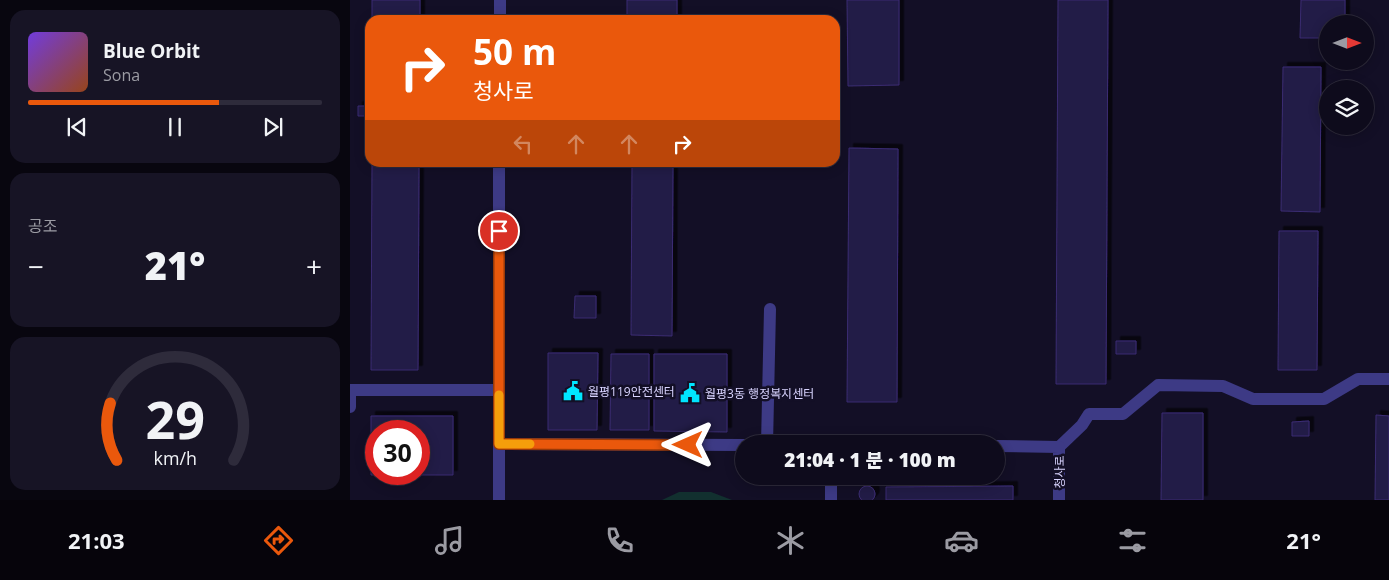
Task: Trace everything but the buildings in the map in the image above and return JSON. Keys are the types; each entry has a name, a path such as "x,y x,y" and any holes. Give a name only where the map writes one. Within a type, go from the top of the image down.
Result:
{"street":[{"path":"500,0 500,15"},
{"path":"498,500 500,167"},
{"path":"767,435 770,309"},
{"path":"1059,446 1082,425 1088,414 1123,414 1158,385 1223,386 1253,398 1324,399 1358,379 1389,379"},
{"path":"350,407 350,390 499,390"},
{"path":"499,444 735,445"},
{"name":"청사로","path":"1005,446 1059,446 1059,500"},
{"path":"831,485 831,500"}],"green space":[{"path":"679,492 711,492 732,500 662,500"}],"slow traffic":[{"path":"499,395 499,444 530,444"}],"place":[{"name":"월평119안전센터","path":"573,391"},
{"name":"월평3동 행정복지센터","path":"690,393"}],"route":[{"path":"499,231 499,444 688,445"}]}
